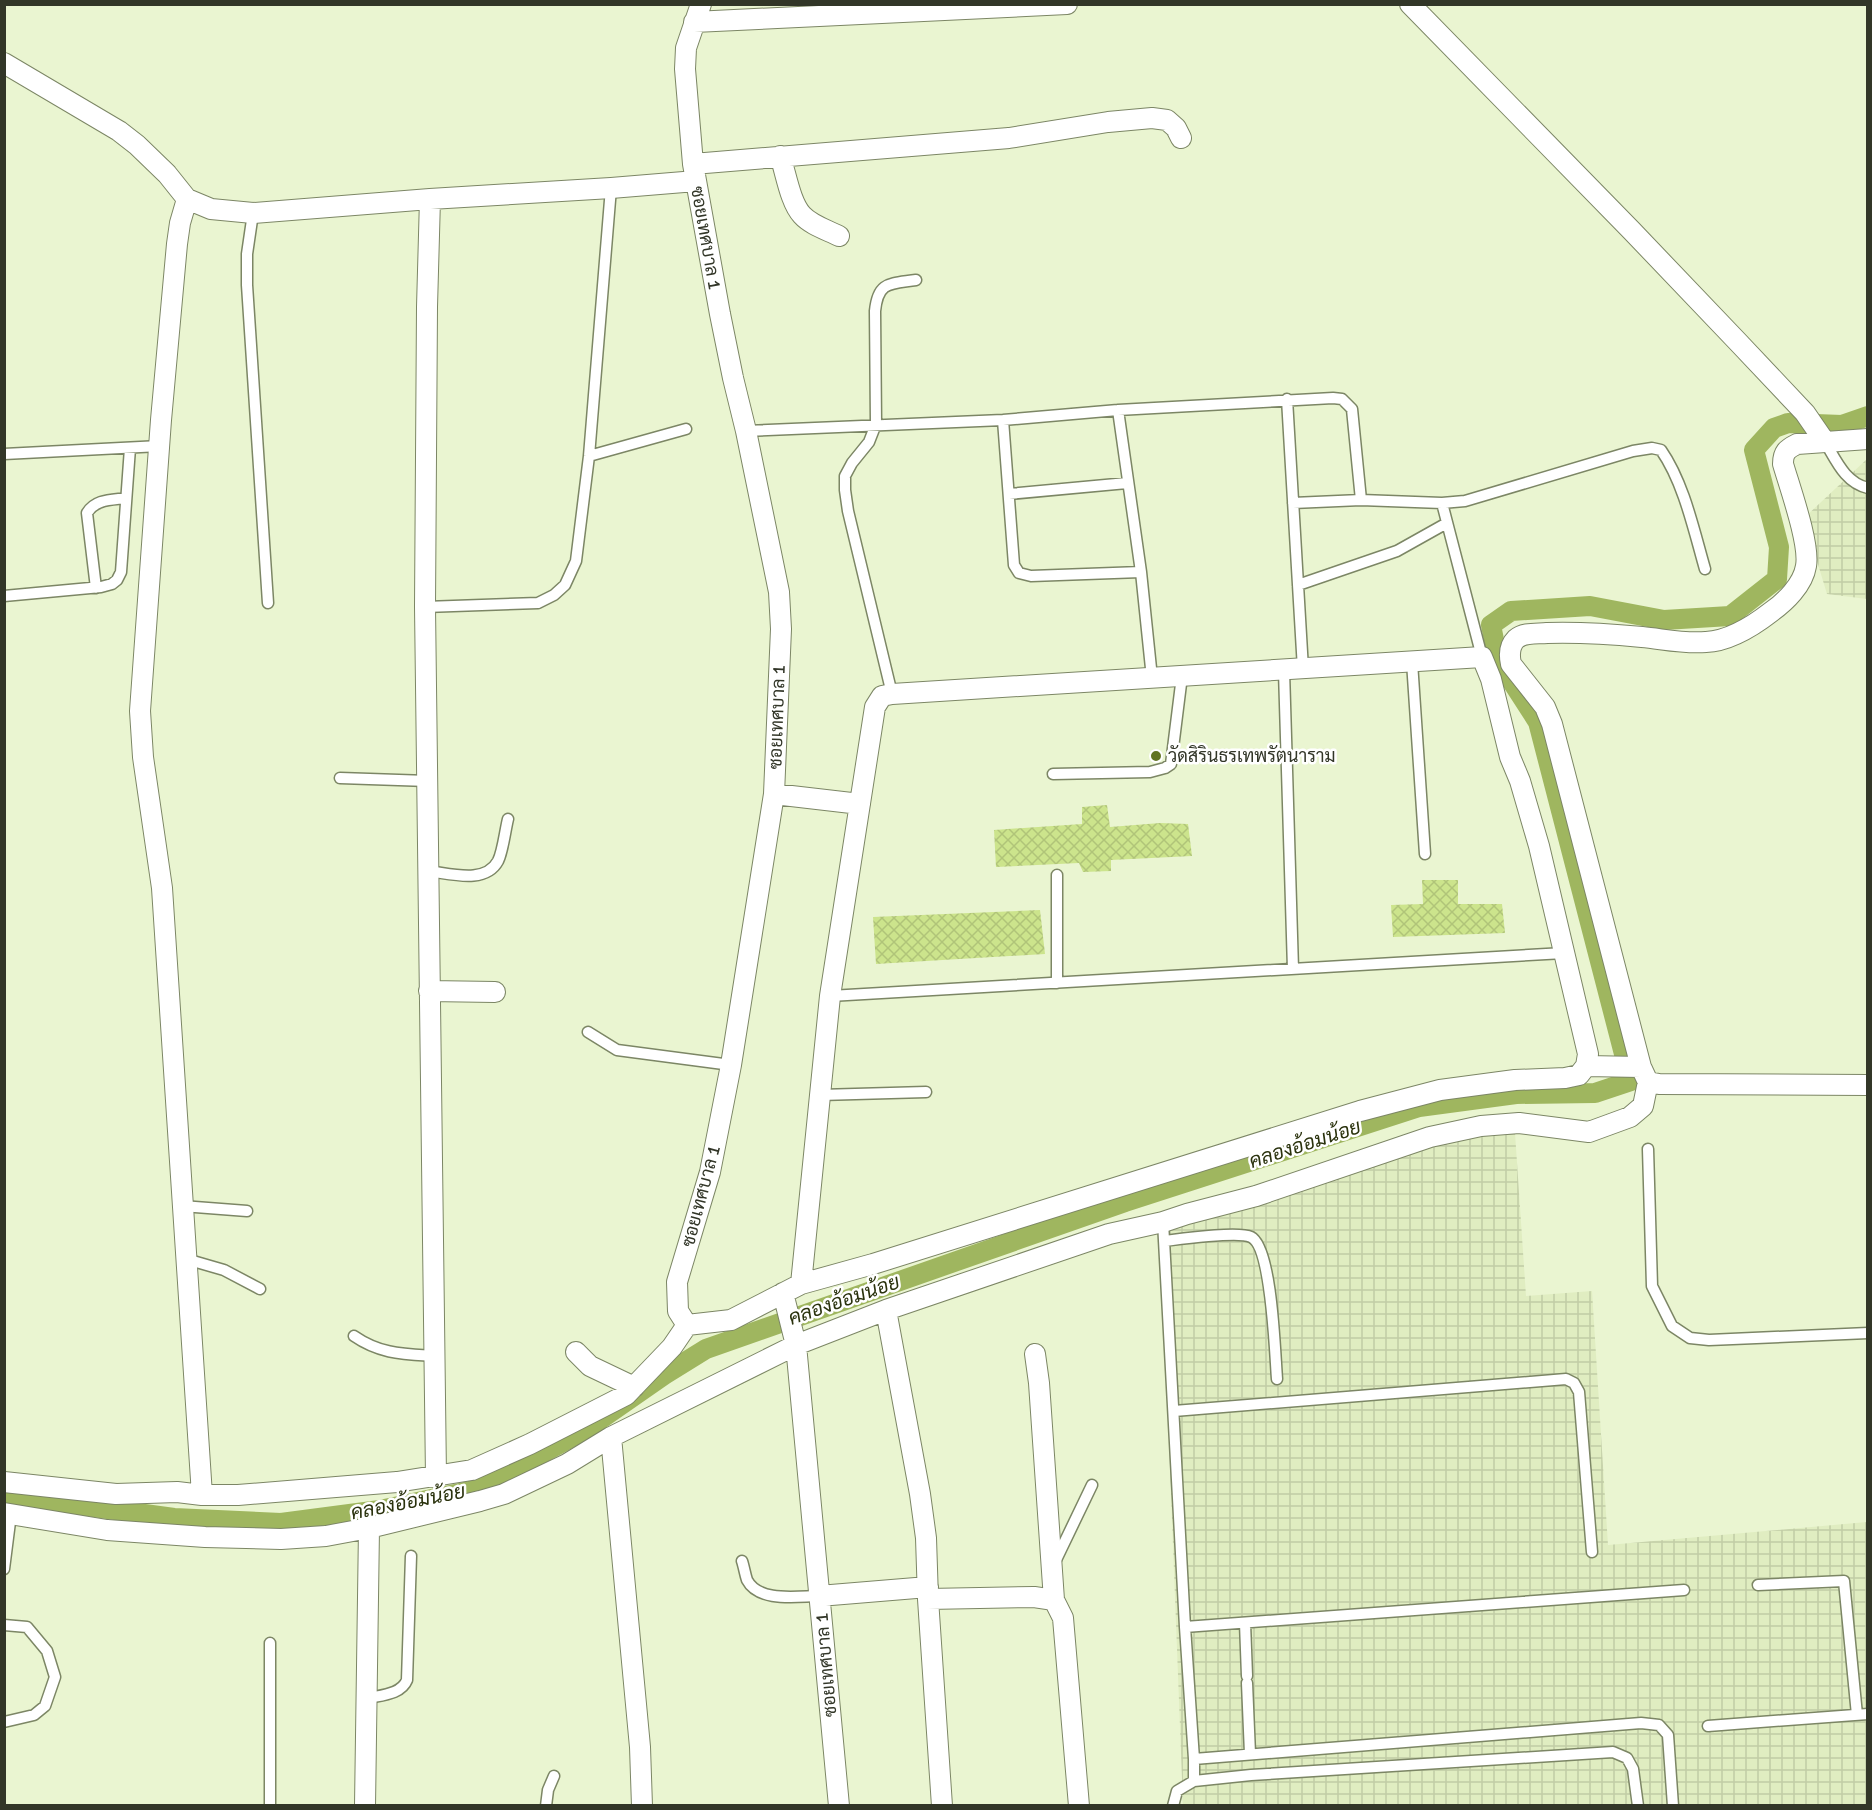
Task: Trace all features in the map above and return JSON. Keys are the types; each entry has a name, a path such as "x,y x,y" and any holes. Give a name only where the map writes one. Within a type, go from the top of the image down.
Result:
{"street":[{"path":"697,13 1067,4"},
{"path":"1410,4 1631,230 1804,413 1824,440"},
{"name":"ซอยเทศบาล 1","path":"687,1325 678,1311 677,1282 710,1172 730,1065 774,794 781,629 779,592 747,431 720,314 694,172 685,69 686,48 697,13"},
{"path":"4,63 119,130 167,174 187,199 210,209 253,213 611,188 780,156 1009,138 1108,122 1152,118 1167,120 1176,128 1181,138"},
{"path":"780,156 794,202 802,214 814,224 839,236"},
{"path":"187,199 177,244 141,711 143,757 162,888 202,1495"},
{"path":"430,200 425,607 436,1477"},
{"path":"8,1513 107,1530 206,1537 281,1539 326,1536 369,1528 504,1494 567,1464 611,1437 795,1339 1109,1233 1164,1232 1187,1214 1256,1196 1430,1137 1481,1126 1519,1123 1589,1132 1630,1117 1643,1083 1552,724 1545,707 1511,664 1509,656 1511,645 1526,634 1576,632 1708,642 1729,637 1756,623 1781,605 1799,584 1806,566 1805,542 1783,464 1783,455 1787,449 1797,444 1824,440 1868,440"},
{"path":"801,1284 830,996 875,706 882,696 892,693 1482,657 1491,679 1510,757 1520,781 1539,846 1588,1054 1595,1066 1643,1083 1868,1085"},
{"path":"774,794 860,804"},
{"path":"429,991 495,992"},
{"path":"4,1482 116,1494 177,1492 238,1496 436,1477 472,1470 531,1444 626,1395 672,1347 687,1325 731,1320 785,1301 801,1284 873,1264 1360,1110 1440,1090 1515,1080 1579,1076 1595,1066"},
{"name":"ซอยเทศบาล 1","path":"785,1301 795,1339 838,1806"},
{"path":"886,1310 926,1538 942,1806"},
{"path":"576,1352 591,1366 634,1387"},
{"path":"1035,1354 1054,1600 1063,1618 1079,1806"},
{"path":"611,1437 639,1747 642,1806"},
{"path":"365,1806 369,1528"},
{"path":"819,1596 928,1593 1034,1597 1054,1600"}],"lane":[{"path":"425,607 538,603 554,595 565,585 576,561 589,456 611,188"},
{"path":"253,213 247,254 247,285 268,603"},
{"path":"892,693 845,490 845,476 869,442 876,424 876,297 882,288 916,280"},
{"path":"747,431 1003,420 1287,399 1342,399 1348,403 1354,416 1361,500"},
{"path":"1287,399 1298,585 1293,670 1293,969"},
{"path":"1118,410 1141,572 1152,678"},
{"path":"1003,420 1014,565 1019,573 1031,576 1141,572"},
{"path":"589,456 686,429"},
{"path":"1824,440 1844,474 1858,486 1868,488"},
{"path":"4,454 160,446"},
{"path":"4,596 96,588 112,584 117,580 121,572 130,448"},
{"path":"1293,503 1361,500 1442,503 1465,501 1652,448 1661,450 1673,474 1688,512 1705,569"},
{"path":"1009,494 1127,483"},
{"path":"96,588 87,513 96,503 126,498"},
{"path":"1442,503 1482,657"},
{"path":"1298,585 1397,551 1447,523"},
{"path":"1412,662 1425,854"},
{"path":"1053,774 1150,772 1171,764 1182,676"},
{"path":"340,777 428,782"},
{"path":"427,871 476,876 487,873 498,861 508,819"},
{"path":"1057,875 1057,983"},
{"path":"830,996 1564,953"},
{"path":"588,1032 617,1050 730,1065"},
{"path":"820,1095 926,1092"},
{"path":"1648,1149 1652,1286 1672,1326 1690,1338 1709,1341 1868,1333"},
{"path":"182,1206 247,1210"},
{"path":"1194,1781 1164,1232 1251,1237 1260,1246 1268,1270 1277,1379"},
{"path":"186,1259 224,1270 260,1289"},
{"path":"354,1336 369,1346 397,1353 434,1356"},
{"path":"1174,1412 1566,1379 1574,1383 1579,1392 1592,1552"},
{"path":"1052,1568 1092,1485"},
{"path":"4,1569 8,1513"},
{"path":"365,1699 400,1691 405,1687 411,1556"},
{"path":"742,1561 748,1581 758,1591 775,1596 819,1596"},
{"path":"1708,1726 1862,1714 1844,1581 1758,1585"},
{"path":"1185,1627 1684,1590"},
{"path":"1245,1623 1250,1754"},
{"path":"4,1625 27,1627 47,1651 55,1677 45,1706 34,1716 4,1722"},
{"path":"270,1643 270,1806"},
{"path":"1194,1759 1641,1723 1659,1725 1668,1735 1673,1806"},
{"path":"1173,1806 1177,1791 1194,1781 1251,1775 1613,1752 1627,1758 1633,1769 1638,1806"},
{"path":"546,1806 548,1790 554,1776"}],"shaded area":[{"path":"1867,459 1867,599 1827,594 1804,518"},
{"path":"1514,1118 1526,1296 1592,1291 1608,1545 1867,1522 1867,1805 1183,1805 1161,1233"}],"building":[{"path":"1107,805 1110,827 1160,823 1188,824 1192,856 1111,860 1111,871 1083,872 1079,863 996,867 994,830 1082,824 1082,807"},
{"path":"1422,880 1458,880 1458,904 1502,904 1505,933 1393,937 1391,905 1423,904"},
{"path":"1040,910 1045,954 876,964 873,917"}],"waterway":[{"name":"คลองอ้อมน้อย","path":"4,1495 174,1518 281,1523 380,1510 474,1490 585,1430 706,1349 1125,1202 1419,1107 1516,1094 1595,1093 1631,1081 1538,722 1498,660 1491,625 1511,611 1590,606 1664,620 1730,616 1777,579 1779,547 1754,450 1774,428 1788,423 1842,425 1868,416"}],"place":[{"name":"วัดสิรินธรเทพรัตนาราม","path":"1156,756"}]}
